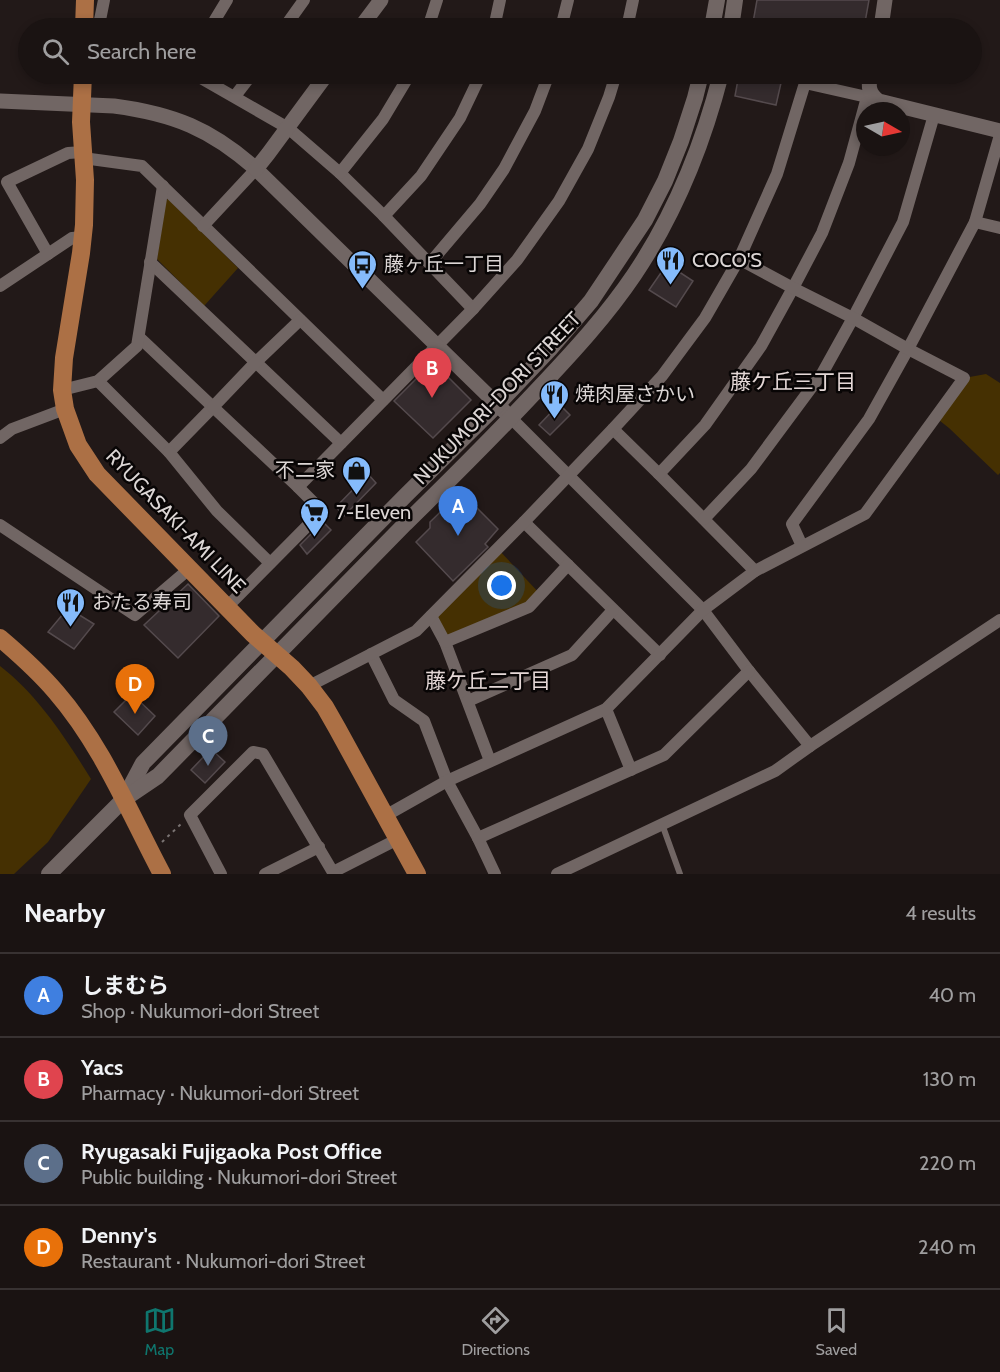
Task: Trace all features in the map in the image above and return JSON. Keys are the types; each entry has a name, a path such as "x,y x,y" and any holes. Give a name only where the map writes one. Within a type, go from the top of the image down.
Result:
{"main road":[{"path":"84,0 84,18"},
{"path":"714,18 717,0"},
{"path":"732,18 735,0"},
{"name":"RYUGASAKI-AMI LINE","path":"82,84 81,122 85,204 83,237 65,348 62,390 65,409 78,445 97,474 227,608 309,686 325,707 417,874"},
{"name":"NUKUMORI-DORI STREET","path":"124,799 143,763 497,405 591,301 645,220 665,181 681,141 698,84"},
{"name":"NUKUMORI-DORI STREET","path":"49,874 124,799 158,776 511,418 609,310 636,273 683,186 714,103 719,84"},
{"path":"0,638 35,669 68,706 94,744 162,874"}],"street":[{"path":"100,18 104,0"},
{"path":"216,18 227,0"},
{"path":"291,18 304,0"},
{"path":"368,18 381,0"},
{"path":"431,18 437,0"},
{"path":"496,18 500,0"},
{"path":"564,18 568,0"},
{"path":"629,18 633,0"},
{"path":"882,18 885,0"},
{"path":"213,84 288,128 340,173 384,216 473,309"},
{"path":"235,96 244,84"},
{"path":"203,226 256,169 320,84"},
{"path":"340,173 383,119 405,84"},
{"path":"384,216 421,176 460,118 476,84"},
{"path":"430,263 480,204 504,169 535,111 545,84"},
{"path":"298,487 473,309 517,260 560,201 588,149 613,84"},
{"path":"309,686 416,631 524,522 662,375 705,318 738,259 777,174 805,84"},
{"path":"802,546 792,524 869,419 908,349 975,222 1000,133 885,103 869,96 810,84"},
{"path":"659,474 705,425 761,346 793,288 822,233 849,163 869,96 868,84"},
{"path":"0,101 114,106 146,111 196,127 217,138 242,156 511,418 703,610 810,746"},
{"path":"704,519 751,469 823,372 903,222 934,115"},
{"path":"48,254 8,182 68,153 142,166 383,400"},
{"path":"62,390 98,381 137,346 163,186"},
{"path":"975,222 1000,228"},
{"path":"0,286 72,238 83,237"},
{"path":"385,816 447,781 606,709 703,610 754,571 865,514 964,378 738,259"},
{"path":"150,262 341,443"},
{"path":"169,452 300,320"},
{"path":"139,337 322,511 227,608"},
{"path":"98,381 169,452 217,511 270,563"},
{"path":"0,438 12,429 65,409"},
{"path":"613,429 754,571"},
{"path":"524,522 660,655"},
{"path":"0,525 135,615 189,569"},
{"path":"445,642 529,607 568,565"},
{"path":"468,701 572,655 613,610"},
{"path":"431,616 445,642 490,761"},
{"path":"557,874 775,771 1000,620"},
{"path":"371,654 394,700 424,721 447,781 495,874"},
{"path":"478,838 664,755 749,671"},
{"path":"606,709 631,770"},
{"path":"221,874 190,815 253,752 263,754 334,873 398,839"},
{"path":"265,874 319,847"}],"lane":[{"path":"662,824 680,874"}],"path":[{"path":"160,843 190,815"}],"shaded area":[{"path":"168,199 238,268 204,306 157,259"},
{"path":"986,374 1000,383 1000,473 998,475 935,417 964,378"},
{"path":"498,549 541,595 445,642 431,616"},
{"path":"0,666 39,704 91,779 48,842 14,874 0,874"}],"building":[{"path":"757,0 869,0 866,18 754,18"},
{"path":"737,84 781,84 776,105 735,96"},
{"name":"COCO'S","path":"667,264 693,281 676,307 649,290"},
{"path":"433,362 471,400 433,438 394,401"},
{"name":"焼肉屋さかい","path":"559,404 570,415 550,435 539,425"},
{"name":"不二家","path":"368,474 376,483 344,516 336,507"},
{"path":"461,492 498,529 485,544 488,547 453,581 416,542 430,528 430,522"},
{"name":"7-Eleven","path":"323,522 331,530 307,554 300,545"},
{"path":"188,584 219,616 178,658 144,625"},
{"name":"おたる寿司","path":"68,608 94,624 74,649 48,632"},
{"path":"132,694 155,716 138,735 114,712"},
{"path":"211,749 225,762 205,783 191,770"}],"place":[{"name":"COCO'S","path":"671,286"},
{"name":"藤ヶ丘一丁目","path":"363,290"},
{"name":"Yacs","path":"432,398"},
{"name":"焼肉屋さかい","path":"554,420"},
{"name":"不二家","path":"356,496"},
{"name":"しまむら","path":"458,536"},
{"name":"7-Eleven","path":"315,538"},
{"name":"おたる寿司","path":"71,628"},
{"name":"Denny's","path":"135,714"},
{"name":"Ryugasaki Fujigaoka Post Office","path":"208,766"}],"district":[{"name":"藤ケ丘三丁目","path":"793,381"},
{"name":"藤ケ丘二丁目","path":"488,680"}]}
